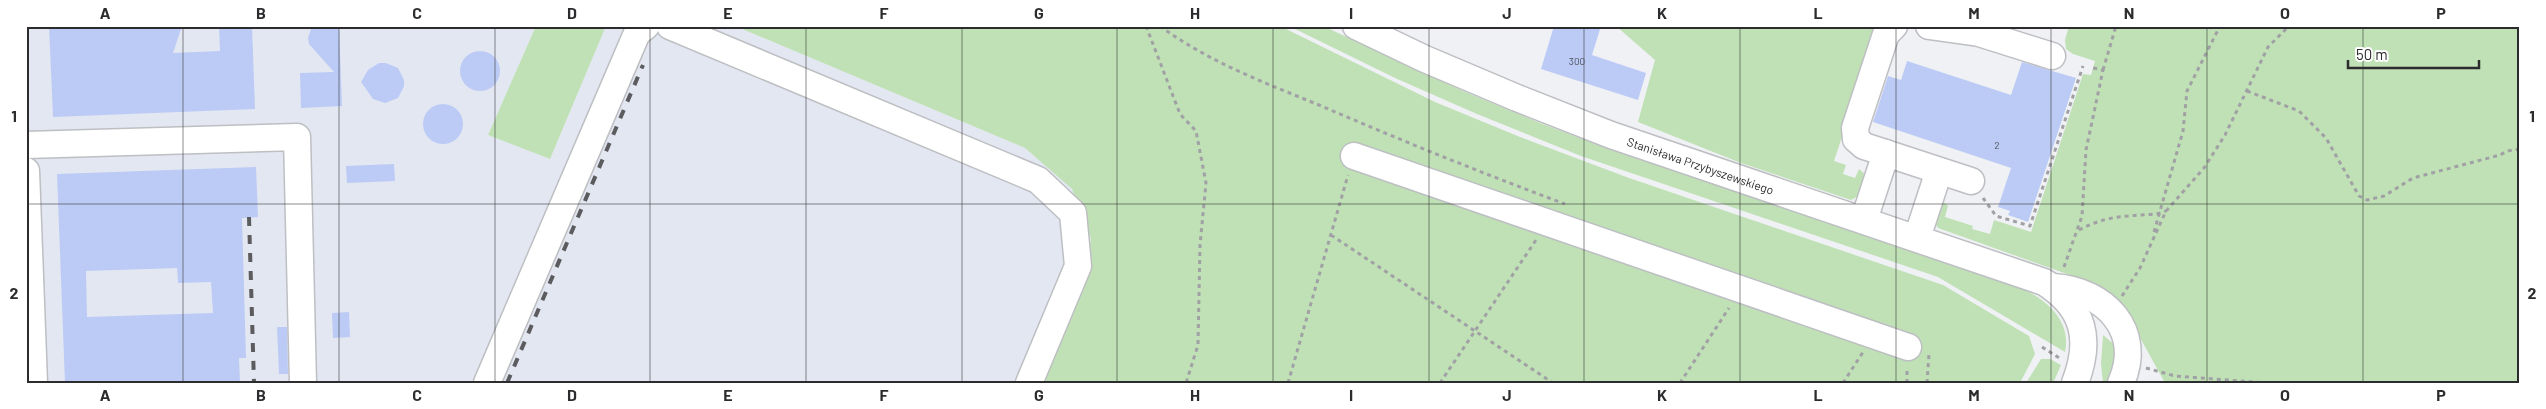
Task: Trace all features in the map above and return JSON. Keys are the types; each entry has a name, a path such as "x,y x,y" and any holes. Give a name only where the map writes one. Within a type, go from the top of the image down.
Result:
{"street":[{"path":"487,383 638,33 646,26"},
{"path":"670,26 1038,180 1073,213 1078,266 1029,383"},
{"name":"Stanisława Przybyszewskiego","path":"1356,26 1489,86 1611,135 2034,277 2053,287 2070,302 2080,320 2083,334 2083,354 2075,383"},
{"path":"1894,26 1886,34 1855,133 1860,144 1971,182"},
{"path":"1929,26 1979,33 2052,56"},
{"path":"26,145 297,137 303,383"},
{"path":"1864,220 1886,153"},
{"path":"1354,156 1874,335 1919,347"},
{"path":"26,171 34,383"},
{"path":"1917,238 1939,171"},
{"name":"Stanisława Przybyszewskiego","path":"2053,287 2070,288 2090,295 2112,314 2125,334 2129,355 2123,376"},
{"path":"2083,354 2093,372 2096,383"}],"path":[{"path":"1146,26 1180,114 1196,130 1206,183 1200,245 1198,345 1186,383"},
{"path":"1160,26 1177,39 1248,76 1373,130 1569,205"},
{"path":"2053,287 2066,265 2078,230 2084,201 2086,150 2103,70 2116,26"},
{"path":"2149,247 2182,130 2188,91 2220,26"},
{"path":"2112,314 2149,247 2166,211 2204,168 2225,135 2268,47 2289,26"},
{"path":"1971,182 1996,216 2030,226 2083,66"},
{"path":"2093,68 2103,70"},
{"path":"2246,91 2299,111 2326,138 2359,196 2367,200 2384,196 2413,178 2520,149"},
{"path":"1288,383 1354,156"},
{"path":"2078,230 2103,220 2126,216 2159,214 2166,211"},
{"path":"1440,383 1547,223"},
{"path":"1331,235 1553,383"},
{"path":"1680,383 1742,289"},
{"path":"1843,383 1874,335"},
{"path":"1919,347 1930,362 1927,383"},
{"path":"2123,376 2142,367 2175,376 2267,383"}],"shaded area":[{"path":"26,26 536,26 488,135 550,159 606,26 735,26 1025,148 1072,189 1091,239 1084,278 1038,383 26,383"}],"green space":[{"path":"536,26 606,26 550,159 488,135"},
{"path":"735,26 1280,26 1435,102 1520,137 1629,178 1943,285 2029,336 2035,354 2020,383 1038,383 1084,278 1091,239 1072,189 1025,148"},
{"path":"1289,26 1323,26 1463,91 1540,123 1620,153 2018,287 2047,304 2060,320 2066,340 2065,352 1938,277 1581,156 1395,78"},
{"path":"1616,26 1879,26 1834,161 1846,165 1843,174 1855,178 1859,169 1866,175 1860,195 1851,200 1741,163 1638,122 1655,60"},
{"path":"2069,26 2520,26 2520,383 2165,383 2127,314 2105,292 2081,279 1938,228 1934,222 1941,204 1945,203 1948,206 1945,217 1973,226 1972,229 1990,234 1994,220 2031,232 2083,74 2091,75 2095,61 2073,54 2066,49 2065,40"},
{"path":"2103,335 2116,346 2113,383 2103,383 2101,364"},
{"path":"2041,359 2050,359 2061,365 2054,381 2052,383 2026,383"}],"building":[{"path":"49,26 182,26 173,53 220,51 219,26 252,26 255,109 53,117"},
{"path":"312,26 339,26 342,106 301,108 300,73 334,72 309,44 308,38"},
{"path":"1554,26 1601,26 1592,55 1646,73 1638,100 1541,69"},
{"path":"484,51 491,54 497,60 500,71 499,79 491,88 484,91 476,91 469,88 461,79 460,67 463,60 472,52"},
{"path":"1907,61 2011,95 2022,62 2076,78 2028,222 2008,215 2010,211 1998,207 2011,168 1873,122 1888,76 1901,80"},
{"path":"379,63 386,63 398,68 404,80 404,86 398,98 385,103 373,99 361,82 368,70"},
{"path":"447,104 454,107 460,113 463,124 462,132 454,141 447,144 439,144 432,141 424,132 423,120 426,113 435,105"},
{"path":"394,164 395,181 347,183 346,166"},
{"path":"256,167 258,217 242,218 246,358 239,358 240,383 65,383 57,174","holes":["177,268 178,283 211,282 213,313 87,317 86,271"]},
{"path":"349,312 350,337 333,338 332,313"},
{"path":"277,327 287,327 288,374 279,374"}],"railway":[{"path":"507,383 643,65"},
{"path":"249,217 254,383"}]}
